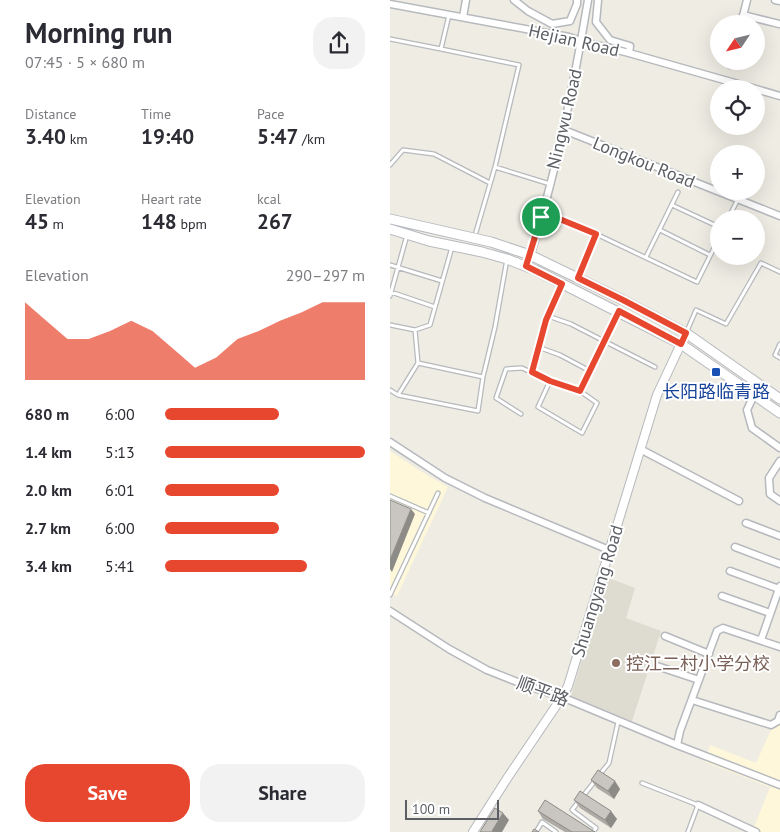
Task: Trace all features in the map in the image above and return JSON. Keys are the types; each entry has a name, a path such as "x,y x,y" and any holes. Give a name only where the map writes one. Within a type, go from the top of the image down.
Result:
{"main road":[{"path":"390,219 491,242 530,255 686,333 780,399"},
{"path":"390,229 407,235 482,252 526,266 619,311 681,344 780,413"}],"street":[{"path":"462,18 466,0"},
{"path":"514,0 528,12 552,24 570,21 578,0"},
{"name":"Ningwu Road","path":"526,266 564,130 588,0"},
{"path":"598,0 596,22 610,40 630,46 629,52"},
{"path":"743,15 747,0"},
{"path":"774,0 780,1"},
{"name":"Hejian Road","path":"390,4 569,37 725,80"},
{"path":"765,20 779,24"},
{"name":"Hejian Road","path":"765,92 780,96"},
{"name":"Longkou Road","path":"564,130 710,188"},
{"name":"Longkou Road","path":"740,200 780,216"},
{"name":"Shuangyang Road","path":"474,832 568,686 657,395 686,333"},
{"path":"754,396 747,410 752,428 780,448"},
{"path":"390,442 445,478 485,498 609,550"},
{"path":"640,449 739,502"},
{"path":"780,461 769,478 770,494 780,501"},
{"path":"746,523 780,536"},
{"path":"736,547 780,564"},
{"path":"730,571 779,588 761,640"},
{"path":"722,596 770,614"},
{"name":"顺平路","path":"390,611 449,649 487,670 562,697 618,722 780,785"},
{"path":"677,745 717,631 724,628 780,647"},
{"path":"665,636 709,654"},
{"path":"657,666 699,680"},
{"path":"692,700 770,725 778,721 780,715"},
{"path":"698,805 756,832"}],"lane":[{"path":"441,49 449,15"},
{"path":"390,39 519,65 495,167 476,232"},
{"path":"390,165 403,150 434,154 490,183"},
{"path":"495,167 550,184"},
{"path":"646,257 678,192"},
{"path":"672,205 710,223"},
{"path":"541,217 562,220 596,234 697,282 710,255 660,230"},
{"path":"578,278 596,234"},
{"path":"407,235 390,294 435,307"},
{"path":"390,325 415,330 430,325 452,246"},
{"path":"390,390 398,394 478,411 507,259"},
{"path":"686,333 696,310 726,324 761,263 780,272"},
{"path":"390,265 442,281"},
{"path":"532,372 548,316 562,284"},
{"path":"580,391 619,311"},
{"path":"548,316 571,324 655,367"},
{"path":"398,394 418,363 415,330"},
{"path":"780,344 775,355 780,358"},
{"path":"538,347 560,355 590,371"},
{"path":"418,363 483,377"},
{"path":"521,414 496,398 506,369 522,368 550,381 580,391 598,403 582,433 538,407 550,381"},
{"path":"390,595 438,493"},
{"path":"390,496 429,513"},
{"path":"593,832 596,828 572,810 609,763 618,722"},
{"path":"642,783 698,805 688,832"},
{"path":"536,832 542,822 556,832"}],"shaded area":[{"path":"390,451 448,487 397,596 390,593"},
{"name":"控江二村小学分校","path":"606,577 635,588 626,618 661,631 632,721 571,696"},
{"path":"780,710 780,832 752,832 770,787 705,762 710,745 756,763"}],"building":[{"path":"390,500 411,509 390,560"},
{"path":"598,770 615,781 608,791 591,780"},
{"path":"580,791 611,811 605,820 574,800"},
{"path":"545,800 595,832 572,832 538,811"},
{"path":"495,808 503,813 492,831 494,832 480,832"}],"place":[{"name":"长阳路临青路","path":"716,372"},
{"name":"控江二村小学分校","path":"616,663"}],"route":[{"path":"541,217 562,220 596,234 578,278 686,333 681,344 619,311 580,391 550,381 532,372 546,320 562,284 526,266 541,217"}]}
